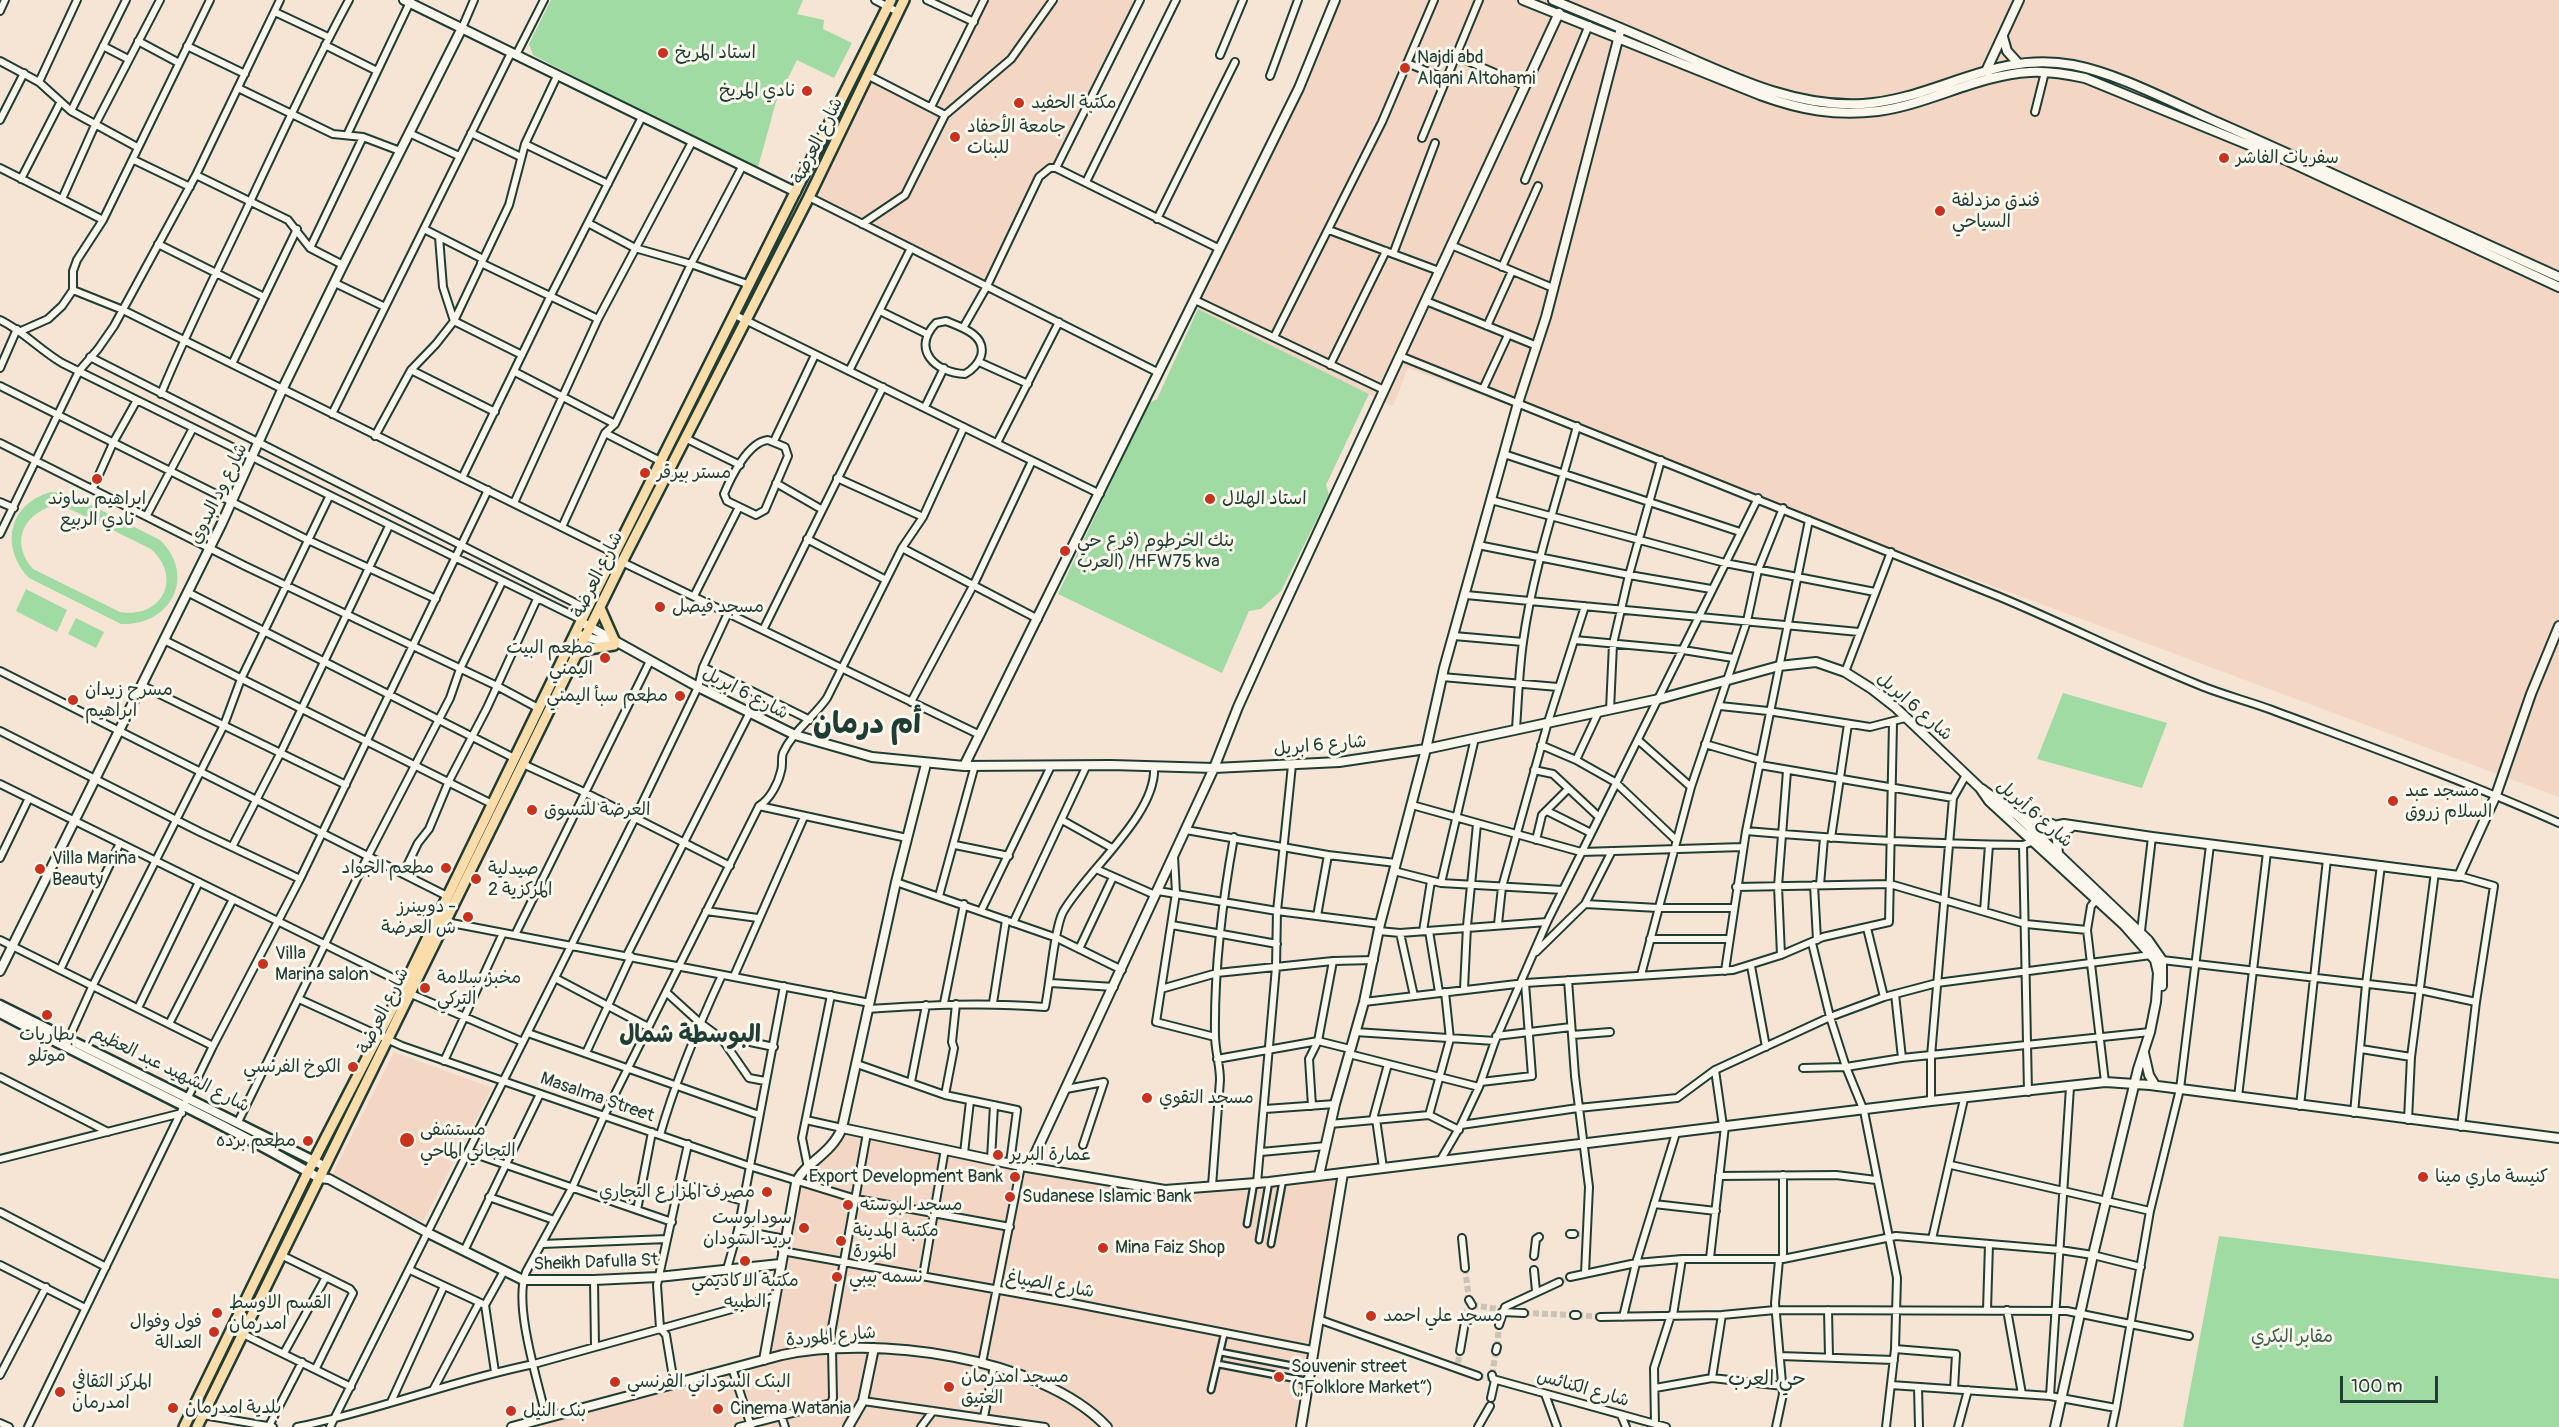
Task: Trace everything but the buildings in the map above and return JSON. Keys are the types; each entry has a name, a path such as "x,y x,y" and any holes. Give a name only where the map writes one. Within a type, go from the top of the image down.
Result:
{"main road":[{"name":"شارع العرضة","path":"197,1426 446,922 519,761 538,708 581,621 619,558 685,438 869,76 904,0"},
{"name":"شارع العرضة","path":"186,1423 308,1172 405,984 492,804 519,761 586,638 662,462 889,3"},
{"path":"577,654 615,644 600,608"},
{"name":"شارع الشهيد عبد العظيم","path":"0,1005 86,1047 185,1106 238,1122 324,1166"},
{"name":"شارع الشهيد عبد العظيم","path":"0,1013 81,1056 185,1106 319,1178"},
{"path":"81,1056 86,1047"},
{"path":"186,1423 197,1426"}],"street":[{"path":"0,11 5,0"},
{"path":"39,82 77,0"},
{"path":"71,111 126,0"},
{"path":"62,199 95,125 160,0"},
{"path":"0,368 19,330 48,319 62,306 73,290 73,271 77,260 103,220 134,160 137,147 210,0"},
{"path":"0,534 79,371 99,349 123,310 190,187 280,0"},
{"path":"161,394 182,340 251,200 290,113 349,0"},
{"path":"462,28 474,0"},
{"path":"332,414 459,156 544,0"},
{"path":"875,0 889,3 898,12"},
{"path":"927,0 974,22"},
{"path":"931,107 984,0"},
{"path":"862,224 905,195 945,115 1011,59 1053,0"},
{"path":"1056,168 1140,0"},
{"path":"1086,182 1176,0"},
{"path":"1220,55 1243,0"},
{"path":"1270,76 1298,0"},
{"path":"964,766 1299,88 1335,0"},
{"path":"1275,337 1382,122 1434,0"},
{"path":"1422,138 1479,0"},
{"path":"1523,0 1589,25 1619,32 1738,79 1808,110 1866,112 1908,104 1989,79 2021,73 2045,72 2102,83 2256,143"},
{"path":"1552,0 1573,4 1619,32"},
{"path":"1989,79 1988,69 2019,0"},
{"path":"347,135 409,1 741,167 796,192"},
{"path":"275,12 328,37"},
{"path":"982,1363 1025,1166 1066,1089 1122,970 1214,768 1238,707 1559,13"},
{"path":"1525,180 1589,25"},
{"name":"شارع ود البدوي","path":"0,971 117,731 210,548 282,390 462,28"},
{"path":"1319,1175 1335,1104 1364,1002 1380,927 1426,749 1442,677 1518,403 1553,288 1619,32"},
{"path":"2003,37 2007,51 2017,62"},
{"path":"138,41 179,63"},
{"path":"325,45 377,71"},
{"path":"103,46 128,59"},
{"path":"188,46 245,74"},
{"path":"1456,56 1526,86"},
{"path":"0,61 39,82 71,111 137,147"},
{"path":"1756,88 1812,101 1866,104 1926,90 1988,69 2017,62 2043,61 2088,68 2557,281"},
{"path":"1157,219 1235,62"},
{"path":"1407,63 1446,79"},
{"path":"2035,112 2045,72"},
{"path":"0,120 24,73"},
{"path":"375,436 411,370 454,321 514,192 525,144 557,76"},
{"path":"869,76 945,115"},
{"path":"238,88 333,134 363,137 400,151"},
{"path":"21,179 60,103"},
{"path":"462,478 550,297 642,117"},
{"path":"409,133 459,156"},
{"path":"471,133 521,157"},
{"path":"310,248 363,137"},
{"path":"514,503 598,319 692,142"},
{"path":"1393,254 1436,143"},
{"path":"525,144 608,184"},
{"path":"134,160 190,187"},
{"path":"562,527 605,433 615,424 691,264 741,167"},
{"path":"0,168 103,220"},
{"path":"963,328 987,286 1039,177 1050,168 1056,168 1086,182 1220,249"},
{"path":"196,175 288,220 310,248 343,266"},
{"path":"1502,267 1538,186"},
{"path":"808,197 1159,373"},
{"path":"588,223 635,248 691,264 750,285"},
{"path":"232,364 297,229"},
{"path":"423,230 550,297 598,319"},
{"path":"1329,230 1439,271"},
{"path":"439,237 443,287 454,321 522,355"},
{"path":"158,244 264,297"},
{"path":"1451,245 1553,288"},
{"path":"849,371 911,248"},
{"path":"1330,365 1386,251"},
{"path":"1487,326 1512,271"},
{"path":"335,283 385,307"},
{"path":"73,290 123,310 562,527 728,613 980,735"},
{"path":"1195,300 1384,390"},
{"path":"1426,301 1537,346"},
{"path":"880,311 927,334"},
{"path":"735,315 1100,494"},
{"path":"0,320 19,330 45,353 79,371 581,621"},
{"path":"946,321 963,328 982,343 979,362 965,374 944,368 929,359 924,344 927,334 936,323 946,321"},
{"path":"997,443 1059,322"},
{"path":"1483,389 1508,335"},
{"path":"774,441 815,355"},
{"path":"1400,356 1891,552 2054,620 2111,648 2202,686 2496,795 2559,823"},
{"path":"90,357 587,609"},
{"path":"979,362 1028,384"},
{"path":"925,407 944,368"},
{"path":"411,370 495,412"},
{"path":"515,372 615,424"},
{"path":"0,386 233,500 308,540 436,600"},
{"path":"763,630 883,387"},
{"path":"93,488 114,441 137,400"},
{"path":"1516,729 1523,642 1531,600 1540,558 1577,426"},
{"path":"546,1417 523,1304 523,1280 572,1188 604,1116 759,806 768,800 781,771 782,754 827,698 902,548 923,517 964,427"},
{"path":"147,515 193,428"},
{"path":"605,433 662,462"},
{"path":"685,438 740,465"},
{"path":"763,441 774,441 785,447 788,453 760,514 756,515 727,501 724,495 753,446 763,441"},
{"path":"0,443 538,708"},
{"path":"1504,454 1740,532"},
{"path":"1610,710 1613,644 1638,540 1662,460"},
{"path":"911,702 974,584 1032,461"},
{"path":"837,478 923,517"},
{"path":"776,483 821,509"},
{"path":"28,1427 213,1046 279,922 488,490"},
{"path":"69,1038 92,987 224,725 241,678 329,497"},
{"path":"1440,1161 1460,1127 1480,1085 1496,1039 1547,922 1758,498"},
{"path":"1491,500 1725,563 1875,592"},
{"path":"0,502 14,508"},
{"path":"694,596 739,507"},
{"path":"1641,975 1691,787 1720,706 1725,683 1746,621 1758,570 1783,508"},
{"path":"1725,971 1736,887 1768,711 1809,520"},
{"path":"232,847 280,754 389,526"},
{"path":"807,539 886,580"},
{"path":"1478,545 1711,589"},
{"path":"902,548 1038,619"},
{"path":"1845,672 1891,552"},
{"path":"238,1122 368,856 450,698 460,669 502,582"},
{"path":"187,592 730,866"},
{"path":"1466,595 1859,632"},
{"path":"403,874 418,843 429,830 449,781 497,686 537,598"},
{"path":"1498,924 1502,887 1516,835 1558,687 1585,606"},
{"path":"330,1427 635,818 698,687 703,667 728,613"},
{"name":"شارع 6 ابريل","path":"581,621 615,644 749,714 795,735 872,757 964,766 1214,768 1339,762 1426,749 1659,699 1725,683 1779,666 1816,662 1845,672 1872,689 1980,788"},
{"path":"2459,876 2496,795 2559,626"},
{"path":"575,634 615,644"},
{"path":"1454,636 1523,642"},
{"path":"164,640 492,804"},
{"path":"1575,640 1683,650 1734,658"},
{"path":"515,935 650,661"},
{"path":"703,667 810,720"},
{"path":"0,671 447,896"},
{"path":"1442,677 1558,687"},
{"path":"141,685 346,785"},
{"path":"1720,706 1870,727 1905,718"},
{"path":"1576,760 1599,711"},
{"path":"586,1053 682,843 749,714"},
{"path":"1364,1002 1521,984 1725,971 1751,966 1815,941 1890,921 1889,842 1893,722"},
{"path":"1848,724 1828,838 1817,885 1815,941 1830,1017 1864,1111 1897,1278 1895,1349 1886,1427"},
{"path":"0,731 300,879"},
{"path":"1441,883 1475,738"},
{"path":"1638,740 1691,787"},
{"path":"1705,744 1787,771 1891,786 1953,798"},
{"path":"1541,745 1576,760 1615,782 1676,840"},
{"path":"764,1360 782,1251 797,1180 830,1148 842,1128 896,882 926,764"},
{"path":"939,896 955,845 975,765"},
{"path":"1248,1224 1261,1152 1276,967 1277,911 1292,765"},
{"path":"981,911 1051,766"},
{"path":"446,922 734,976 869,1006 993,1003 1045,1007 1063,912 1137,816 1155,779 1154,766"},
{"path":"1013,923 1086,767"},
{"path":"1534,770 1553,774 1599,817"},
{"path":"1781,955 1778,886 1787,771"},
{"path":"1931,1101 1931,1056 1953,798 1966,775"},
{"path":"0,784 405,984"},
{"name":"شارع 6 أبريل","path":"1980,788 2018,816 2034,836 2141,932 2162,960"},
{"name":"شارع 6 أبريل","path":"1980,788 1989,801 2058,854 2151,955"},
{"path":"1536,840 1542,815 1568,789"},
{"path":"0,858 29,798"},
{"path":"1412,805 1581,852 1743,847"},
{"path":"759,806 907,838"},
{"path":"1547,812 1591,833"},
{"path":"734,976 804,816"},
{"path":"2018,816 2057,824 2210,845 2435,872 2494,886 2476,1002 2461,1127"},
{"path":"1062,820 1112,848"},
{"path":"1464,989 1467,926 1478,824"},
{"path":"1746,831 1889,842 2023,845 2034,836 2057,824"},
{"path":"2034,836 2078,827"},
{"path":"2058,854 2056,840 2068,828"},
{"path":"1186,830 1395,867 1441,883 1563,890"},
{"path":"1212,1186 1220,1080 1215,1037 1219,933 1222,901 1234,837"},
{"path":"2141,932 2152,837"},
{"path":"60,970 120,843"},
{"path":"955,845 1009,856"},
{"path":"1984,911 1989,845"},
{"path":"2023,845 2028,1092"},
{"path":"2112,1427 2150,1211 2180,1089 2210,845"},
{"path":"1530,959 1585,904 1612,851"},
{"path":"2238,1097 2267,852"},
{"path":"1317,916 1328,855"},
{"path":"1174,856 1176,893 1156,1022 1215,1037"},
{"path":"2300,1106 2327,860"},
{"path":"2354,1113 2366,984 2381,865"},
{"path":"1096,869 1156,893 1176,893 1317,916 1380,927 1400,933 1467,926 1547,922"},
{"path":"2408,1120 2411,1057 2435,872"},
{"path":"1079,949 1113,877"},
{"path":"1429,1115 1450,1039 1442,992 1426,931 1431,881"},
{"path":"138,1008 199,882"},
{"path":"896,882 1057,938 1122,970"},
{"path":"1736,887 1890,884 2026,924 2088,930"},
{"path":"2099,896 2091,906 2088,930 2105,1082"},
{"path":"169,1024 233,899"},
{"path":"944,1003 964,904"},
{"path":"1585,904 1658,908 1733,908"},
{"path":"706,911 758,918"},
{"path":"993,1003 1006,920"},
{"path":"1172,925 1277,944"},
{"path":"1867,928 1884,997"},
{"path":"444,1061 503,933"},
{"path":"1400,933 1414,996"},
{"path":"1650,939 1729,939"},
{"path":"0,940 213,1046"},
{"path":"1330,1124 1429,1115 1460,1127 1578,1108 1677,1098 1715,1070 1830,1017 1884,997 1937,983 2151,955 2158,973 2156,1002"},
{"path":"1161,989 1217,973 1333,961 1374,960"},
{"path":"2055,1427 2093,1255 2163,981 2162,960 2420,990 2476,1002"},
{"path":"1312,1106 1309,1059 1318,1041 1333,961"},
{"path":"1751,966 1766,1047"},
{"path":"660,1135 675,1085 699,1022 722,975"},
{"path":"555,978 648,1027"},
{"path":"1568,980 1578,1108 1589,1187 1585,1233 1585,1273"},
{"path":"1051,983 1114,987"},
{"path":"1217,1059 1318,1041 1388,1064 1440,1078 1480,1085 1531,1077 1528,1032 1521,984"},
{"path":"727,1269 744,1201 784,986"},
{"path":"666,992 722,1039 749,1078 765,1081"},
{"path":"411,994 523,1042"},
{"path":"1895,994 1902,1058"},
{"path":"808,1168 802,1144 831,996"},
{"name":"Masalma Street","path":"299,999 388,1040 444,1061 749,1166 856,1199 1010,1227"},
{"path":"945,1095 954,1048 952,1042 956,1004"},
{"path":"910,1082 926,1005"},
{"path":"1355,1032 1450,1039 1496,1039 1528,1032 1571,1027"},
{"path":"1572,1035 1610,1032"},
{"path":"1803,1068 1846,1066 2150,1032"},
{"path":"528,1033 759,1115"},
{"path":"722,1039 731,1038 774,1047"},
{"path":"2361,1049 2411,1057"},
{"path":"2144,1051 2149,1075 2154,1085"},
{"path":"857,1064 945,1095 1017,1110 1010,1163"},
{"path":"1383,1168 1375,1119 1388,1064"},
{"path":"1710,1258 1724,1126 1715,1070"},
{"path":"0,1077 108,1132"},
{"path":"1066,1089 1104,1082 1083,1144"},
{"path":"806,1120 963,1154 1165,1190 1269,1182 1931,1101 2105,1082 2154,1085 2300,1106 2559,1138"},
{"path":"2050,1396 2070,1087"},
{"path":"464,1251 540,1094"},
{"path":"1932,1239 1951,1165 1964,1098"},
{"path":"963,1154 970,1101"},
{"path":"1265,1109 1335,1104"},
{"path":"991,1159 994,1105"},
{"path":"0,1159 108,1132 185,1106"},
{"path":"637,1210 652,1132"},
{"path":"739,1427 750,1426 833,1401 830,1349 843,1261 867,1133"},
{"path":"1623,1317 1636,1263 1676,1133"},
{"path":"674,1383 666,1335 660,1328 657,1292 658,1277 688,1144"},
{"path":"1261,1152 1326,1146"},
{"path":"923,1276 945,1149"},
{"path":"469,1152 672,1222"},
{"path":"1951,1165 2150,1211"},
{"path":"319,1178 329,1179 324,1166"},
{"path":"1301,1427 1343,1173"},
{"path":"1719,1176 1836,1174 1876,1180"},
{"path":"1776,1427 1783,1386 1775,1310 1781,1259 1783,1175"},
{"name":"Sheikh Dafulla St","path":"329,1179 428,1233 523,1280 658,1277 780,1264"},
{"path":"1271,1244 1283,1180"},
{"path":"1259,1240 1269,1182"},
{"path":"679,1183 744,1201"},
{"path":"489,1197 554,1220"},
{"path":"1654,1204 1716,1211"},
{"path":"0,1212 106,1266"},
{"path":"738,1230 785,1239"},
{"path":"1570,1277 1636,1263 1682,1259 1781,1259 1903,1236 2060,1250 2093,1255 2141,1267"},
{"path":"1534,1256 1536,1239 1539,1237"},
{"path":"1462,1238 1465,1268"},
{"path":"542,1244 667,1239"},
{"path":"1987,1310 1989,1244"},
{"name":"شارع الصياغ","path":"782,1251 1072,1303 1224,1335 1312,1350"},
{"path":"281,1255 350,1289 353,1293 316,1368"},
{"path":"1655,1424 1654,1368 1672,1315 1682,1259"},
{"path":"0,1265 85,1308"},
{"path":"410,1270 482,1304"},
{"path":"1534,1270 1536,1291"},
{"path":"432,1390 504,1271"},
{"path":"284,1353 326,1277"},
{"path":"594,1280 595,1347"},
{"path":"1501,1310 1558,1282"},
{"path":"391,1402 444,1286"},
{"path":"0,1375 46,1287"},
{"path":"297,1427 334,1420 495,1372 534,1364 775,1297"},
{"path":"482,1304 495,1372"},
{"path":"1501,1310 1524,1312"},
{"path":"1500,1325 1501,1310"},
{"path":"1600,1317 1722,1315 1775,1310 2055,1311 2080,1312 2189,1336"},
{"path":"1828,1310 1830,1358"},
{"path":"2007,1310 2022,1394"},
{"path":"1712,1378 1722,1315"},
{"path":"1318,1319 1457,1366 1478,1376"},
{"path":"1460,1351 1465,1322"},
{"path":"243,1334 351,1387"},
{"path":"1212,1389 1224,1335"},
{"path":"848,1427 863,1401 874,1348"},
{"name":"شارع الموردة","path":"512,1427 796,1352 894,1348 982,1363 1029,1377 1081,1406 1107,1427"},
{"path":"1895,1349 1956,1354 1954,1389"},
{"path":"1220,1352 1310,1369"},
{"path":"1780,1356 1894,1360"},
{"path":"203,1415 271,1426 302,1362"},
{"path":"1218,1364 1307,1381"},
{"path":"984,1417 994,1366"},
{"path":"732,1368 750,1426"},
{"name":"شارع الكنائس","path":"1491,1398 1493,1378 1666,1427"},
{"path":"1655,1388 1712,1378 1783,1386"},
{"path":"1891,1385 2050,1396 2116,1408"},
{"path":"1918,1387 1919,1427"},
{"path":"1958,1427 1968,1390"},
{"path":"1545,1394 1557,1427"},
{"path":"863,1401 1045,1427"},
{"path":"1478,1427 1490,1406"},
{"path":"921,1427 933,1411"},
{"path":"781,1415 785,1427"},
{"path":"1621,1415 1626,1427"},
{"path":"0,1423 9,1427"}],"shaded area":[{"name":"جامعة الأحفاد للبنات","path":"984,0 1137,0 1056,168 1039,177 987,286 809,197 869,76 931,106"},
{"path":"1341,0 2559,0 2559,797 1408,368 1393,406 1198,309"},
{"name":"مستشفى التجاني الماحي","path":"394,1052 492,1088 423,1222 331,1177"},
{"path":"843,1131 1142,1189 1346,1170 1304,1427 534,1427 760,1361 797,1175"}],"green space":[{"path":"551,0 803,0 797,14 824,20 823,29 852,43 834,78 797,60 776,102 757,171 533,55 529,44"},
{"name":"استاد الهلال","path":"1198,309 1369,394 1326,485 1329,495 1281,591 1261,609 1249,611 1222,673 1058,594 1149,403 1157,399"},
{"path":"51,492 67,493 160,540 171,554 177,569 177,583 173,596 165,608 153,617 139,622 121,624 29,578 14,553 13,528 17,516 25,506","holes":["52,506 72,510 151,549 161,560 166,572 166,584 157,603 135,612 120,612 33,569 22,550 21,541 27,524 41,511"]},
{"path":"26,589 67,610 57,632 16,611"},
{"path":"76,618 104,632 96,648 68,634"},
{"path":"2063,693 2167,723 2142,788 2037,759"},
{"name":"مقابر البكري","path":"2219,1236 2559,1279 2559,1427 2183,1427"}],"tunnel":[{"path":"1574,1234 1584,1233"},
{"path":"1465,1268 1469,1300"},
{"path":"1559,1282 1570,1277"},
{"path":"1472,1305 1498,1309"},
{"path":"1465,1322 1467,1310"},
{"path":"1524,1313 1574,1315"},
{"path":"1577,1315 1600,1317"},
{"path":"1497,1347 1499,1325"},
{"path":"1458,1363 1460,1351"},
{"path":"1492,1375 1496,1351"},
{"path":"1478,1376 1493,1379"}],"place":[{"name":"استاد المريخ","path":"663,53"},
{"name":"Najdi abd Alqani Altohami","path":"1405,68"},
{"name":"نادي المريخ","path":"807,91"},
{"name":"مكتبة الحفيد","path":"1019,103"},
{"name":"جامعة الأحفاد للبنات","path":"955,137"},
{"name":"سفريات الفاشر","path":"2224,158"},
{"name":"فندق مزدلفة السياحي","path":"1940,211"},
{"name":"مستر بيرقر","path":"645,473"},
{"name":"ابراهيم ساوند نادي الربيع","path":"97,479"},
{"name":"استاد الهلال","path":"1210,499"},
{"name":"بنك الخرطوم (فرع حي العرب) /HFW75 kva","path":"1065,551"},
{"name":"مسجد فيصل","path":"660,607"},
{"name":"مطعم البيت اليمني","path":"605,658"},
{"name":"مطعم سبأ اليمني","path":"680,696"},
{"name":"مسرح زيدان ابراهيم","path":"73,700"},
{"name":"مسجد عبد السلام زروق","path":"2393,801"},
{"name":"العرضة للتسوق","path":"532,810"},
{"name":"مطعم الجواد","path":"446,868"},
{"name":"Villa Marina Beauty","path":"40,869"},
{"name":"صيدلية المركزية 2","path":"476,879"},
{"name":"دوبينرز - ش العرضة","path":"468,917"},
{"name":"Villa Marina salon","path":"263,964"},
{"name":"مخبز سلامة التركي","path":"425,988"},
{"name":"بطاريات موتلو","path":"47,1015"},
{"name":"الكوخ الفرنسي","path":"353,1067"},
{"name":"مسجد التقوي","path":"1147,1098"},
{"name":"مستشفى التجاني الماحي","path":"407,1140"},
{"name":"مطعم برده","path":"308,1141"},
{"name":"عمارة البرير","path":"998,1155"},
{"name":"Export Development Bank","path":"1015,1177"},
{"name":"كنيسة ماري مينا","path":"2423,1177"},
{"name":"مصرف المزارع التجاري","path":"767,1192"},
{"name":"Sudanese Islamic Bank","path":"1010,1197"},
{"name":"مسجد البوسته","path":"848,1205"},
{"name":"سودابوست بريد السودان","path":"804,1228"},
{"name":"مكتبة المدينة المنورة","path":"841,1241"},
{"name":"Mina Faiz Shop","path":"1103,1248"},
{"name":"مكتبة الاكاديمي الطبيه","path":"745,1261"},
{"name":"نسمه بيبي","path":"837,1277"},
{"name":"القسم الاوسط امدرمان","path":"217,1313"},
{"name":"مسجد علي احمد","path":"1371,1316"},
{"name":"فول وفوال العدالة","path":"214,1332"},
{"name":"Souvenir street („Folklore Market“)","path":"1279,1377"},
{"name":"البنک السوداني الفرنسي","path":"615,1382"},
{"name":"مسجد امدرمان العتيق","path":"949,1387"},
{"name":"المركز الثقافي امدرمان","path":"60,1392"},
{"name":"بلدية امدرمان","path":"173,1408"},
{"name":"Cinema Watania","path":"718,1409"},
{"name":"بنک النيل","path":"511,1411"}],"district":[{"name":"أم درمان","path":"867,725"},
{"name":"البوسطة شمال","path":"690,1036"},
{"name":"حي العرب","path":"1767,1380"}]}
